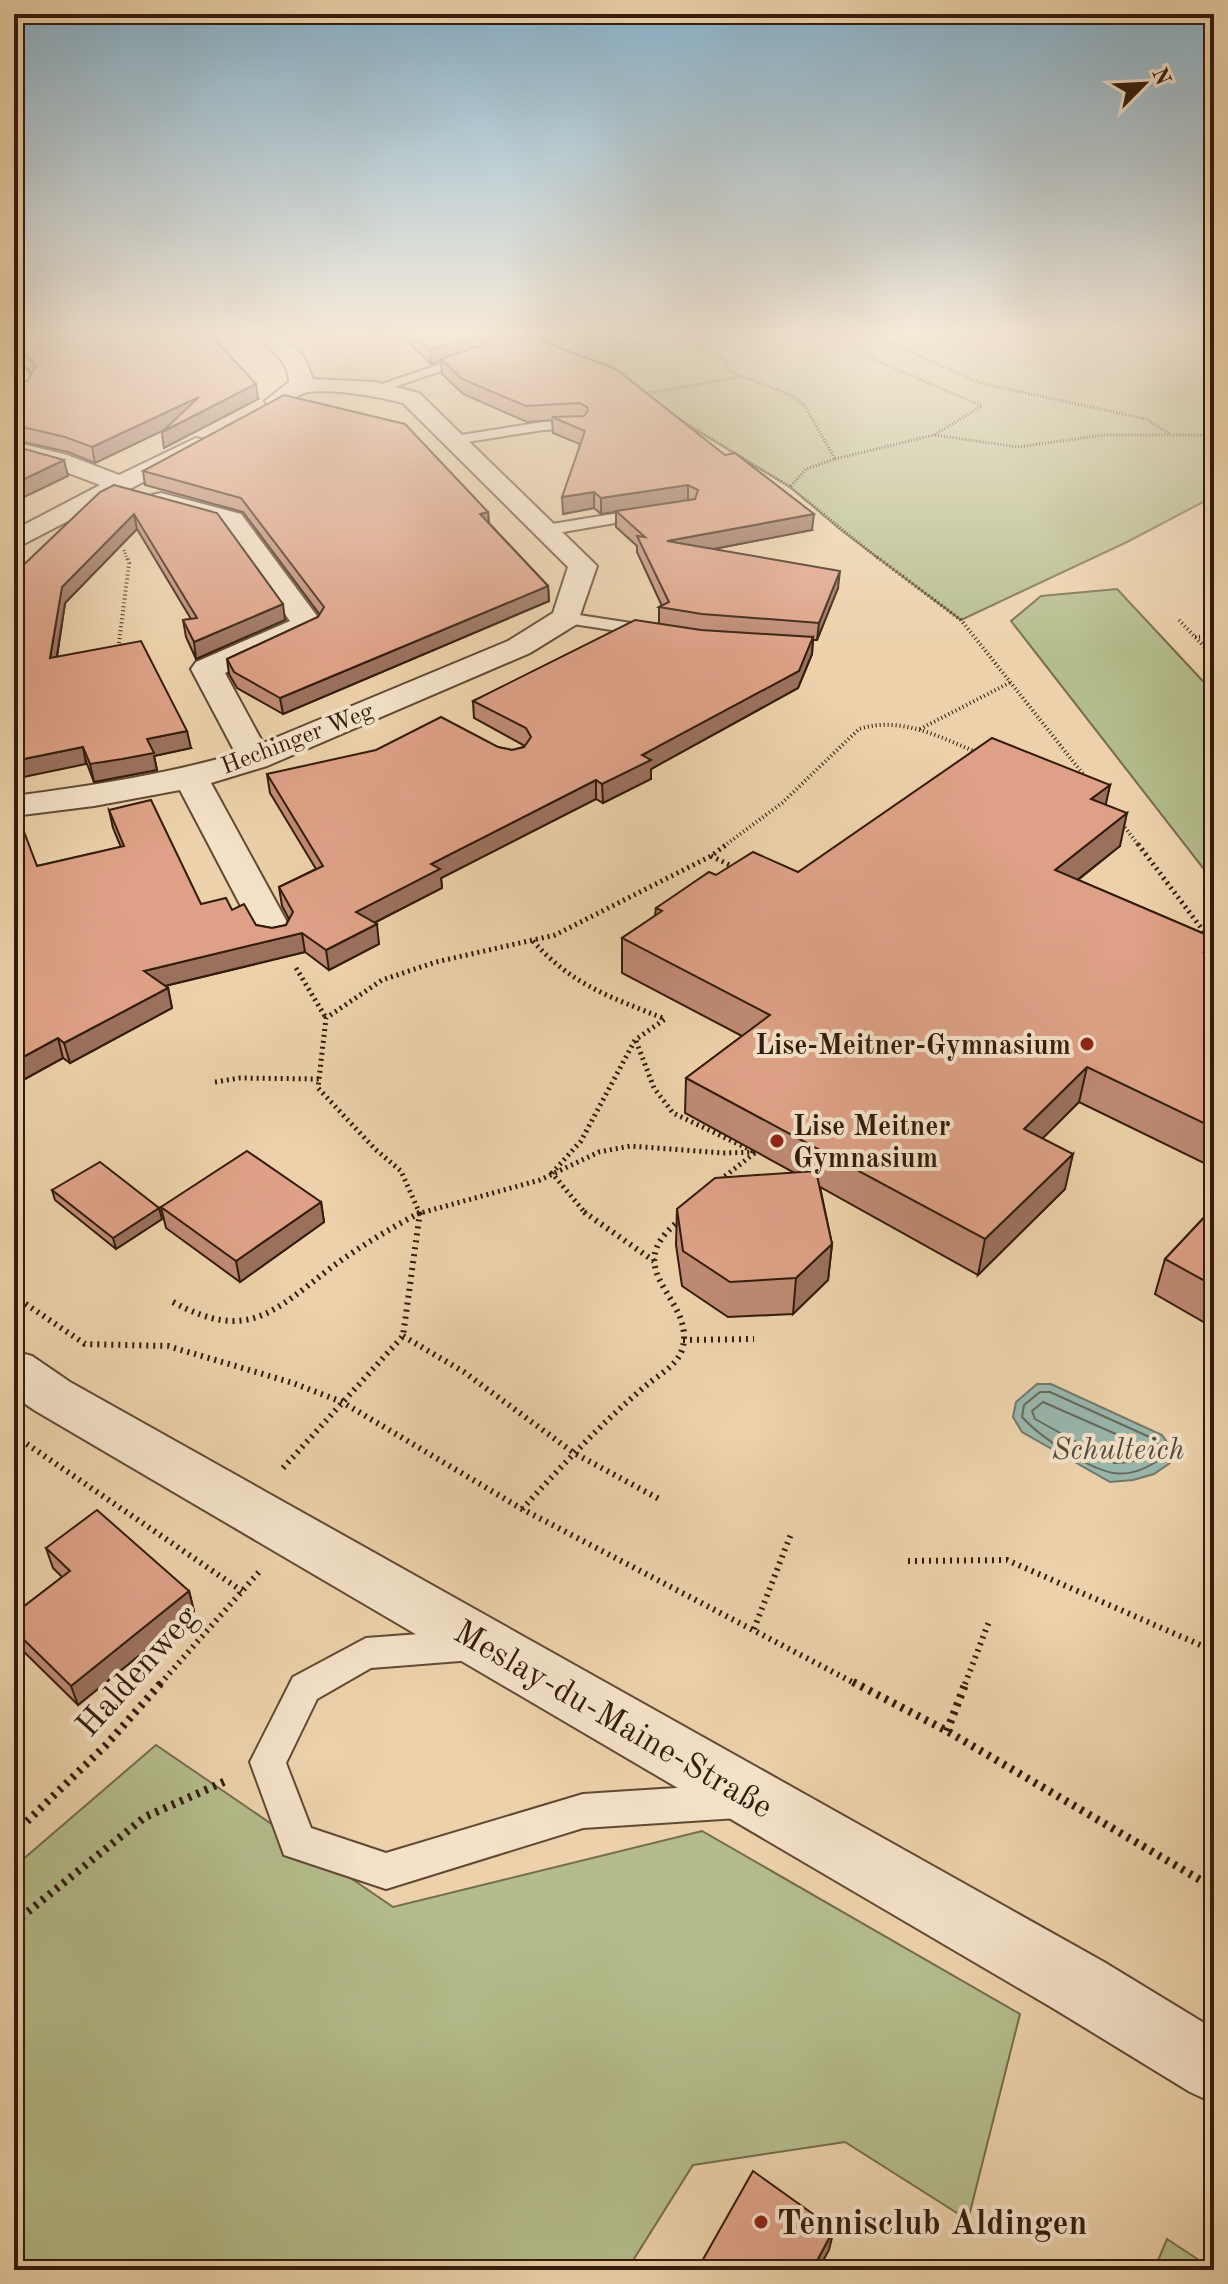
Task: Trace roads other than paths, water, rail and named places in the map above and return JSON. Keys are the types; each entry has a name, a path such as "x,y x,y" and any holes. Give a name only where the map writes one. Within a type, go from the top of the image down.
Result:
{"street":[{"path":"14,541 205,440"},
{"path":"455,440 583,566 566,618"},
{"path":"14,450 58,460 116,486 231,520 308,624 207,669 255,759"},
{"name":"Hechinger Weg","path":"14,806 191,778 255,759 519,647 566,618"},
{"name":"Hechinger Weg","path":"402,697 443,719"},
{"name":"Hechinger Weg","path":"191,778 274,933"},
{"name":"Meslay-du-Maine-Straße","path":"14,1370 52,1396 269,1522 1080,1986 1214,2068"}],"lane":[{"path":"546,530 673,511"},
{"path":"566,618 672,634"},
{"path":"485,1644 366,1653 305,1688 268,1762 297,1842 386,1871 583,1811 758,1800"}],"water":[{"name":"Schulteich","path":"1037,1384 1051,1384 1162,1435 1171,1448 1170,1463 1154,1474 1110,1482 1022,1432 1013,1417 1016,1402"}],"place":[{"name":"Lise-Meitner-Gymnasium","path":"1087,1044"},
{"name":"Lise Meitner Gymnasium","path":"777,1141"},
{"name":"Tennisclub Aldingen","path":"761,2222"}]}
